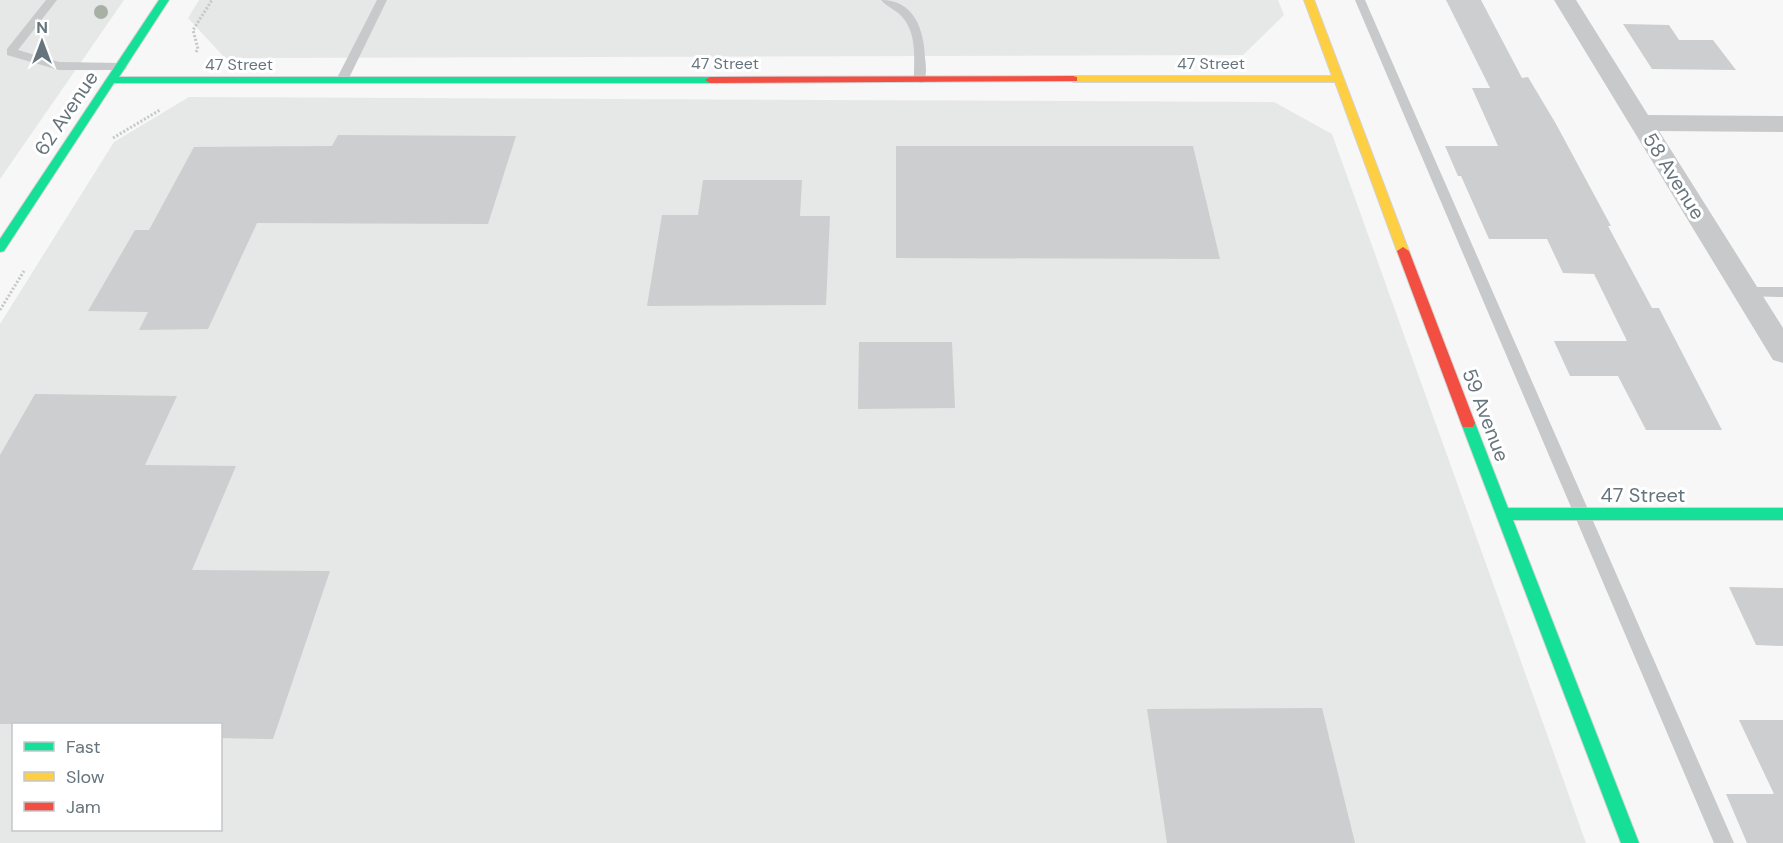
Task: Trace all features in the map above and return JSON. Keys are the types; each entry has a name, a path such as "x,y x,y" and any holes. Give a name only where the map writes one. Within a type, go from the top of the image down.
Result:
{"street":[{"name":"62 Avenue","path":"0,248 165,0"},
{"name":"59 Avenue","path":"1309,0 1502,514 1630,843"},
{"name":"58 Avenue","path":"1565,0 1783,352"},
{"name":"47 Street","path":"112,80 1339,79"},
{"path":"1641,123 1783,124"},
{"name":"47 Street","path":"1502,514 1783,514"}],"lane":[{"path":"52,0 11,52 59,66 121,67"},
{"path":"342,80 382,0"},
{"path":"885,0 898,3 918,32 920,79"},
{"path":"1360,0 1724,843"},
{"path":"1746,292 1783,292"}],"path":[{"path":"198,49 193,30 212,0"}],"shaded area":[{"path":"0,0 124,0 0,179"},
{"path":"199,0 1278,0 1284,15 1243,55 225,58 188,18"},
{"path":"189,97 1274,102 1332,134 1586,843 0,843 0,324 114,142"}],"building":[{"path":"1446,0 1481,0 1522,78 1528,77 1556,124 1652,308 1659,308 1722,430 1646,430 1618,376 1570,376 1554,341 1627,341 1594,274 1563,273 1547,239 1489,239 1445,146 1498,146 1472,88 1490,88"},
{"path":"1623,24 1669,25 1679,40 1713,40 1736,70 1652,69"},
{"path":"338,135 516,136 488,224 257,223 208,329 139,330 148,312 88,311 135,230 149,230 194,147 332,146"},
{"path":"896,146 1193,146 1220,259 896,258"},
{"path":"703,180 802,180 800,216 830,216 826,305 647,306 662,215 698,215"},
{"path":"859,342 952,342 955,408 858,409"},
{"path":"35,394 177,396 145,465 236,466 192,570 330,571 273,739 222,738 222,723 0,724 0,455"},
{"path":"1729,587 1783,588 1783,646 1756,645"},
{"path":"1322,708 1355,843 1167,843 1147,709"},
{"path":"1739,720 1783,720 1783,843 1747,843 1726,794 1774,794"}],"traffic: fast":[{"path":"0,248 164,0"},
{"path":"112,80 710,80"},
{"path":"1468,423 1630,843"},
{"path":"1502,514 1783,514"}],"traffic: slow":[{"path":"1309,0 1403,251"},
{"path":"1073,79 1339,79"}],"traffic: jam":[{"path":"710,80 1073,79"},
{"path":"1403,251 1468,423"}]}
